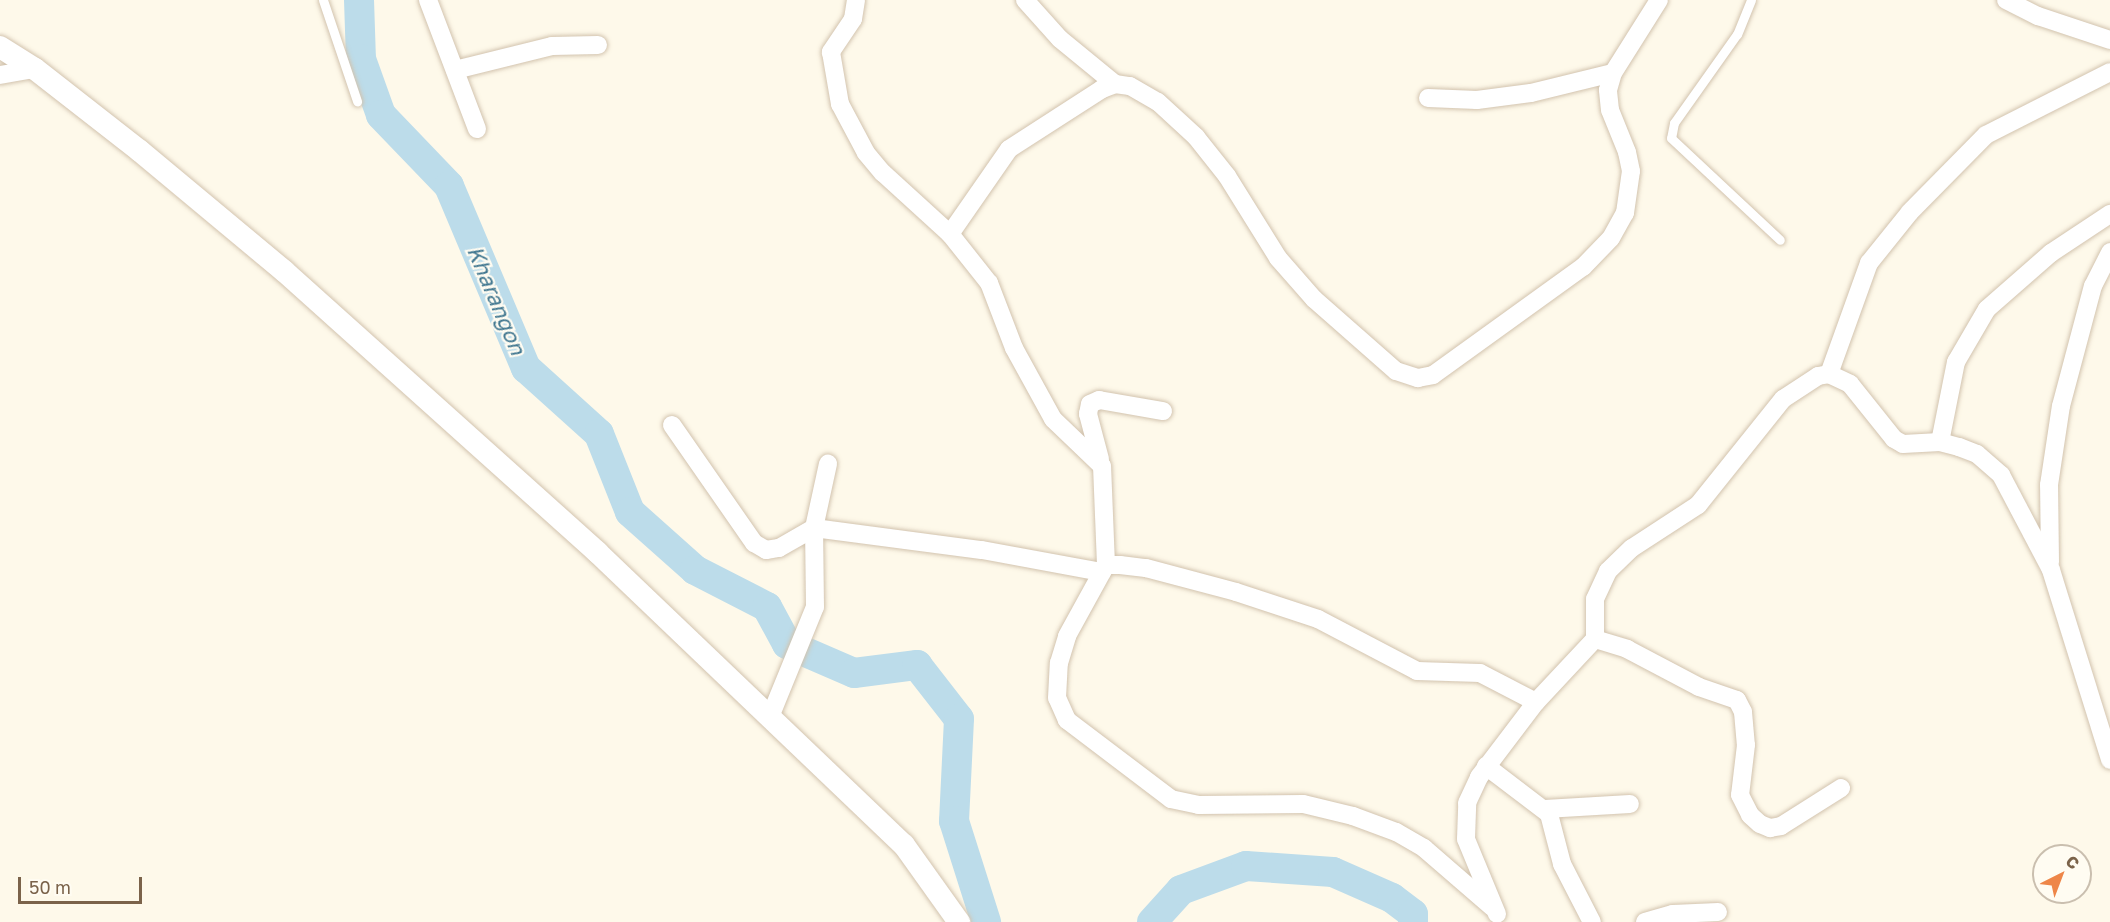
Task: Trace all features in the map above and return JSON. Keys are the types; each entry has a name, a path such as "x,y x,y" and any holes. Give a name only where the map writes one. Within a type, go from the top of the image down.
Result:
{"street":[{"path":"429,0 477,129"},
{"path":"856,0 853,19 831,52 840,104 866,153 883,173 950,234 989,283 1014,348 1053,419 1102,466"},
{"path":"1025,0 1060,39 1115,84"},
{"path":"950,234 1009,149 1092,94 1115,84 1130,86 1158,102 1196,137 1227,176 1278,258 1314,299 1396,371 1418,378 1433,375 1583,267 1611,238 1631,192 1627,152 1607,100 1613,72 1659,0"},
{"path":"2006,0 2058,24 2110,40"},
{"path":"455,70 552,46 598,45"},
{"path":"0,47 35,69 284,271 597,552 904,845 959,922"},
{"path":"0,75 35,69"},
{"path":"1428,98 1477,100 1531,93 1613,72"},
{"path":"1829,374 1869,263 1910,212 1986,135 2110,72"},
{"path":"1940,442 1956,362 1987,309 2051,253 2110,214"},
{"path":"2051,570 2049,485 2061,406 2093,286 2110,252"},
{"path":"1498,918 1472,858 1465,830 1467,803 1486,766 1536,702 1595,639 1595,599 1608,571 1632,548 1705,498 1795,388 1807,380 1829,374 1850,384 1894,439 1913,445 1940,442 1977,454 2001,475 2051,570 2110,760"},
{"path":"1163,411 1099,400 1089,404 1088,414 1102,466 1104,568 1067,636 1059,663 1057,698 1067,720 1170,799 1199,805 1303,804 1353,816 1396,832 1455,872 1498,918"},
{"path":"672,425 759,548 779,549 814,528 1104,568 1146,568 1236,592 1318,620 1417,670 1480,673 1536,702"},
{"path":"770,717 812,618 817,599 814,528 828,464"},
{"path":"1595,639 1627,649 1699,687 1737,700 1743,712 1746,746 1740,795 1750,815 1760,824 1770,828 1781,826 1840,788"},
{"path":"1486,766 1545,808 1562,864 1592,922"},
{"path":"1545,808 1630,804"},
{"path":"1645,922 1673,914 1718,912"}],"lane":[{"path":"323,0 357,101"},
{"path":"1751,0 1737,34 1674,123 1671,138 1780,240"}],"waterway":[{"name":"Kharangon","path":"359,0 361,59 381,115 449,186 526,368 599,434 630,512 695,570 767,607 787,644 854,673 917,665 959,719 954,821 986,922"},
{"name":"Kharangon","path":"1152,922 1181,890 1246,866 1333,872 1392,898 1413,914 1413,922"}]}
